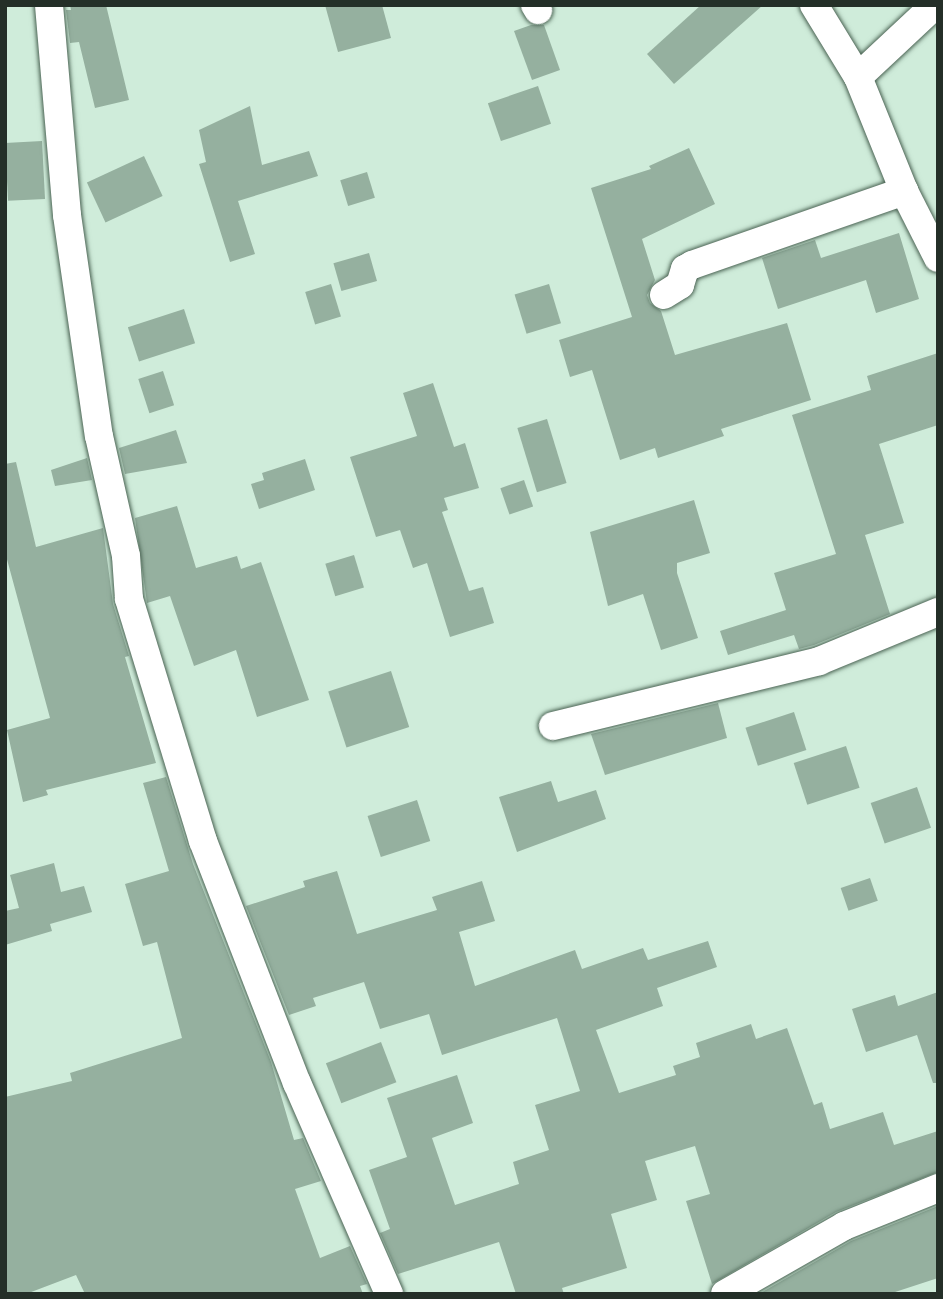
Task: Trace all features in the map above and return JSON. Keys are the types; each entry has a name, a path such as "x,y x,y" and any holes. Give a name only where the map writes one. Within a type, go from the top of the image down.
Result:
{"street":[{"path":"49,5 67,215 99,436 126,556 129,599 203,841 297,1083 390,1294"},
{"path":"814,5 858,78 904,191 935,243"},
{"path":"858,78 935,5"},
{"path":"664,295 680,285 685,269 692,265 904,191"},
{"path":"552,726 819,660 938,612"},
{"path":"725,1294 844,1226 938,1188"}],"building":[{"path":"70,5 106,5 129,100 95,108 79,42 70,43 66,10 71,10"},
{"path":"325,5 382,5 391,38 338,52"},
{"path":"701,5 763,5 674,84 647,54"},
{"path":"531,25 544,25 560,70 532,80 514,31"},
{"path":"538,86 551,124 501,141 488,103"},
{"path":"250,106 262,165 309,151 318,176 238,201 255,254 230,262 199,164 206,162 199,130"},
{"path":"42,141 45,199 8,201 5,143"},
{"path":"689,148 715,204 642,239 655,280 647,295 650,303 661,311 675,355 787,323 811,400 721,429 724,436 658,458 655,448 620,460 592,370 570,377 559,340 632,317 591,188 651,169 649,166"},
{"path":"144,156 163,196 105,223 87,183"},
{"path":"367,172 375,198 348,206 340,180"},
{"path":"899,233 919,299 876,313 866,280 778,309 762,258 815,240 821,258"},
{"path":"369,253 377,281 341,291 333,263"},
{"path":"331,284 341,317 315,324 305,292"},
{"path":"549,284 561,323 527,334 515,295"},
{"path":"184,309 195,343 139,361 128,327"},
{"path":"938,353 938,425 879,444 904,523 865,535 890,614 799,649 794,635 728,655 720,631 786,610 774,573 836,554 792,415 871,390 867,376"},
{"path":"163,371 174,405 149,413 138,379"},
{"path":"433,383 454,447 465,443 479,488 444,498 448,510 442,512 469,591 483,587 494,623 450,637 427,563 413,568 400,530 376,537 350,457 417,436 403,393"},
{"path":"547,419 567,483 537,492 517,428"},
{"path":"176,430 187,463 125,474 119,448"},
{"path":"87,458 92,480 55,486 51,470"},
{"path":"305,459 315,490 259,509 251,484 264,480 262,473"},
{"path":"16,462 36,547 103,528 113,604 129,656 125,657 156,763 46,790 48,795 23,802 7,730 50,718 5,552 5,464"},
{"path":"524,480 533,506 509,515 500,488"},
{"path":"694,500 710,553 677,563 677,573 698,638 661,650 643,594 608,606 590,532"},
{"path":"177,506 196,568 237,556 241,569 261,562 309,700 257,717 236,650 194,666 170,596 147,603 135,518"},
{"path":"354,555 364,588 335,596 325,564"},
{"path":"391,671 409,727 346,748 328,691"},
{"path":"718,703 727,738 605,775 591,734"},
{"path":"794,712 806,750 758,766 745,728"},
{"path":"846,746 860,788 807,805 794,763"},
{"path":"166,777 193,864 271,1062 294,1140 303,1138 321,1181 295,1189 320,1258 350,1246 367,1284 360,1286 363,1294 85,1294 76,1275 26,1294 5,1294 5,1097 72,1081 70,1073 182,1038 157,942 143,946 125,884 169,871 143,783"},
{"path":"551,781 558,802 596,790 606,819 517,852 499,797"},
{"path":"917,787 931,828 885,844 871,803"},
{"path":"417,800 430,841 381,857 368,816"},
{"path":"54,863 61,892 84,886 92,912 50,924 52,931 5,945 5,911 19,908 10,875"},
{"path":"337,871 357,934 437,910 432,897 482,881 495,921 459,932 475,986 575,950 582,969 643,948 648,960 708,941 717,967 657,988 663,1006 596,1030 619,1093 676,1075 673,1066 700,1057 696,1043 751,1024 756,1039 787,1028 814,1105 822,1102 830,1129 883,1112 894,1145 938,1131 938,1172 836,1212 712,1284 686,1201 710,1194 695,1146 645,1161 657,1200 611,1214 627,1268 562,1288 564,1294 516,1294 499,1242 398,1274 380,1233 390,1229 369,1170 407,1157 387,1098 457,1075 473,1123 432,1138 455,1205 519,1184 513,1162 549,1150 535,1105 580,1091 557,1018 442,1055 429,1014 380,1029 364,982 313,998 316,1006 289,1015 246,906 305,887 303,881"},
{"path":"870,878 878,901 849,911 841,888"},
{"path":"938,992 938,1083 933,1083 917,1035 866,1052 852,1009 895,995 898,1006"},
{"path":"381,1042 396,1082 341,1103 326,1063"},
{"path":"938,1206 938,1278 889,1294 759,1294 851,1241"}]}
